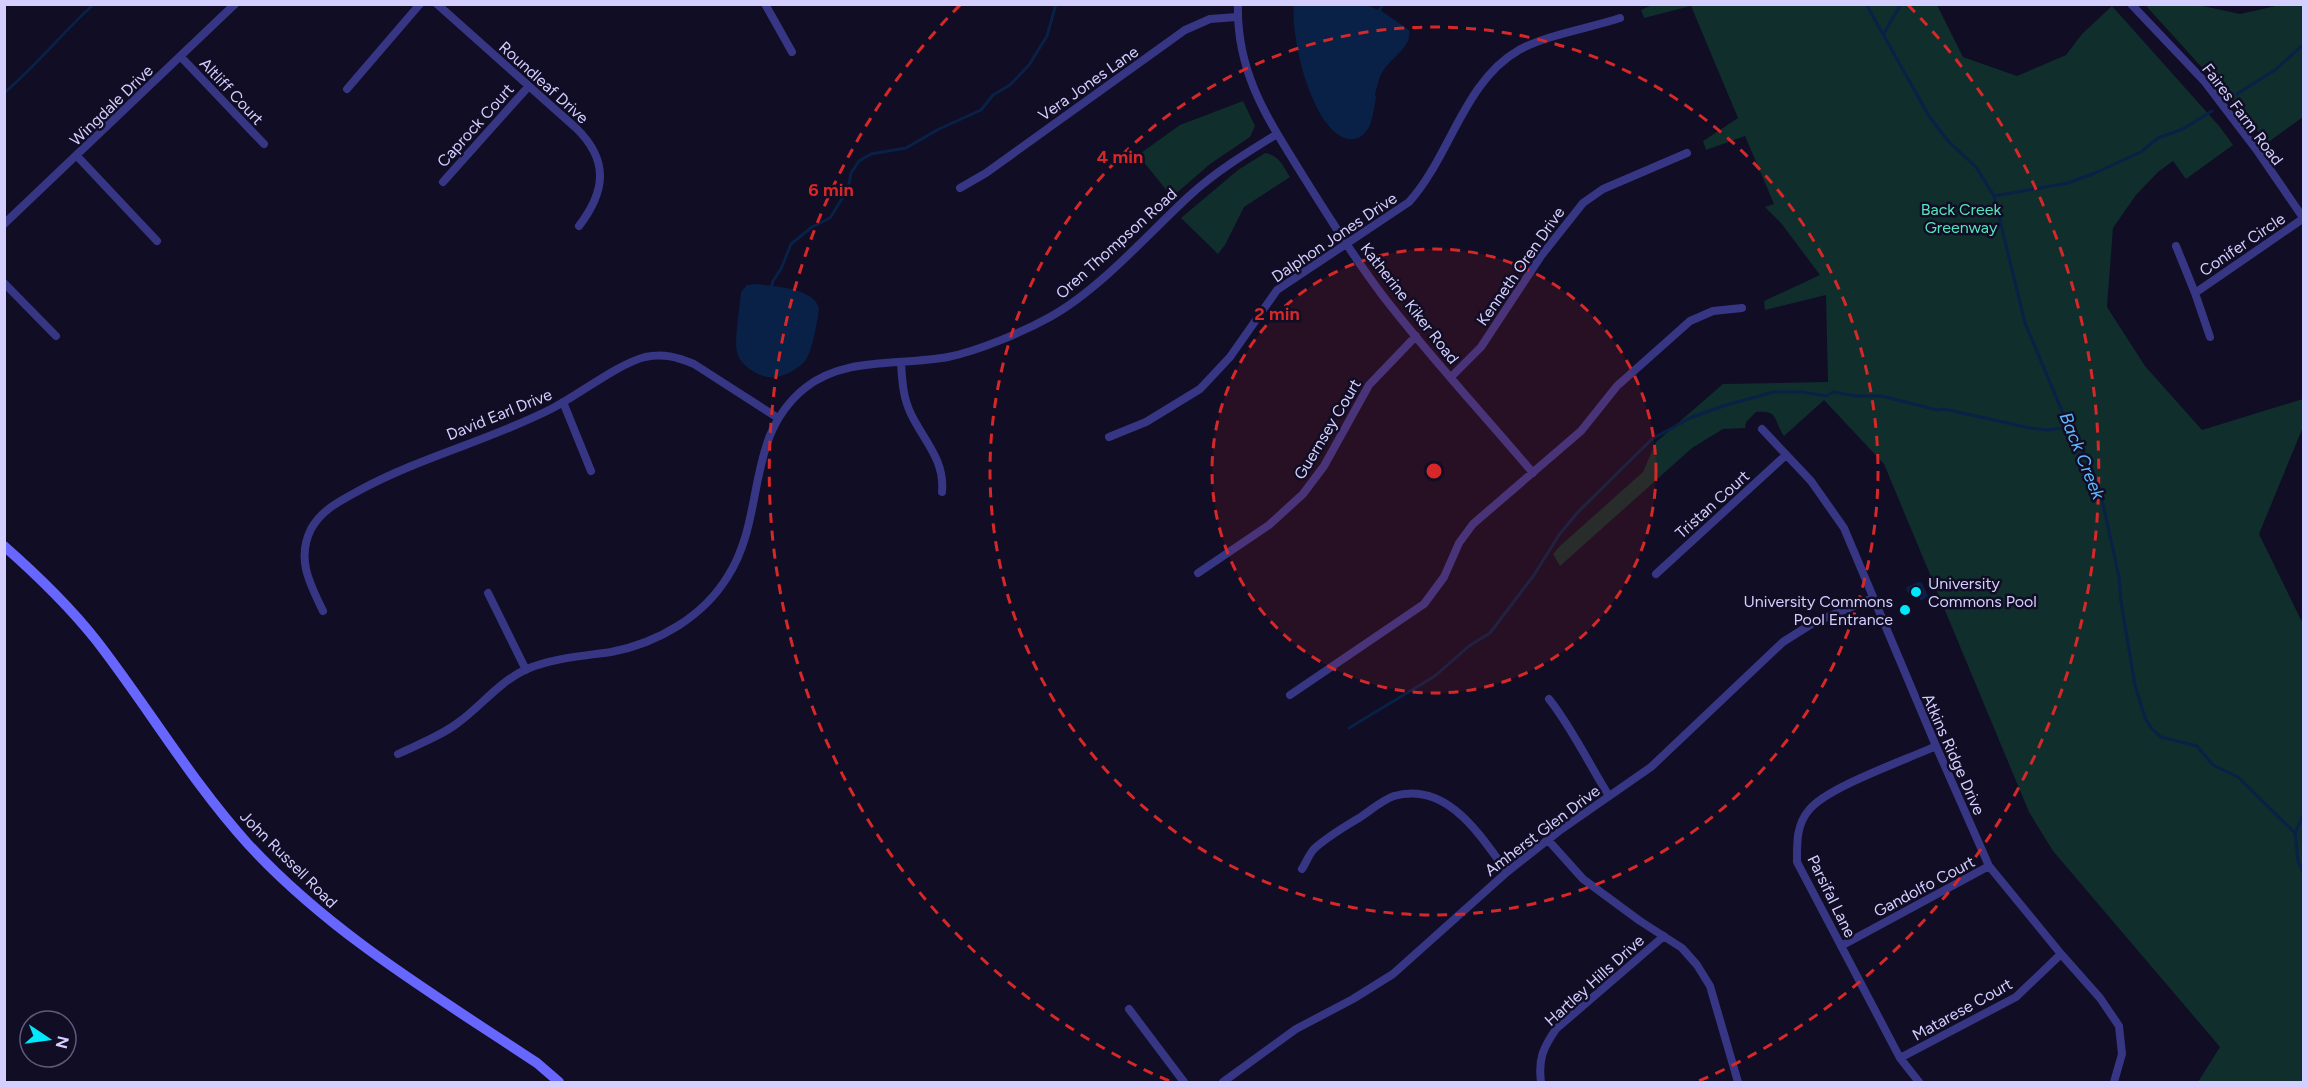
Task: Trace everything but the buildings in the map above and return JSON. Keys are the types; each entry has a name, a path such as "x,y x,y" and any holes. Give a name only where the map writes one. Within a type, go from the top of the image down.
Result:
{"street":[{"name":"Wingdale Drive","path":"4,224 235,4"},
{"path":"346,89 420,4"},
{"name":"Roundleaf Drive","path":"437,4 583,135 592,147 601,177 598,196 579,226"},
{"path":"765,4 792,52"},
{"name":"Katherine Kiker Road","path":"1238,4 1237,17 1242,51 1251,86 1277,134 1346,243 1384,297 1533,473"},
{"name":"Faires Farm Road","path":"2131,4 2205,82 2244,132 2303,219"},
{"name":"Vera Jones Lane","path":"960,189 986,173 1185,30 1210,19 1237,17"},
{"name":"Dalphon Jones Drive","path":"1109,437 1146,422 1200,389 1230,357 1277,290 1403,207 1420,190 1483,82 1507,58 1539,41 1620,18"},
{"name":"Altliff Court","path":"181,57 264,144"},
{"name":"Caprock Court","path":"443,182 528,87"},
{"name":"Oren Thompson Road","path":"398,754 455,726 505,682 526,670 542,663 613,651 648,641 676,627 701,609 723,584 743,546 764,451 778,418 799,393 826,375 858,366 940,358 973,350 1048,318 1069,306 1087,291 1204,183 1231,162 1277,134"},
{"name":"Kenneth Oren Drive","path":"1451,377 1481,347 1541,256 1577,208 1603,189 1687,153"},
{"path":"77,156 157,241"},
{"name":"Conifer Circle","path":"2195,292 2303,219"},
{"path":"2176,246 2210,337"},
{"path":"4,283 56,336"},
{"path":"1290,695 1419,608 1444,577 1464,534 1473,524 1581,431 1617,386 1690,321 1713,311 1742,308"},
{"name":"Guernsey Court","path":"1198,573 1269,525 1303,494 1324,466 1369,385 1416,336"},
{"name":"David Earl Drive","path":"323,611 309,582 304,559 311,530 327,510 381,479 419,461 519,423 563,402 630,363 642,358 662,355 678,358 694,364 778,418"},
{"path":"901,362 905,400 910,413 940,464 943,479 942,492"},
{"path":"563,402 591,471"},
{"name":"Atkins Ridge Drive","path":"1762,429 1811,481 1845,528 1989,866 2100,998 2118,1026 2122,1054 2114,1083"},
{"name":"Tristan Court","path":"1656,574 1786,455"},
{"name":"John Russell Road","path":"4,546 52,591 94,638 216,805 248,844 286,882 346,934 537,1063 559,1083"},
{"path":"488,593 526,670"},
{"name":"Amherst Glen Drive","path":"1223,1083 1296,1029 1353,999 1393,974 1507,872 1651,767 1783,642 1813,623 1873,598"},
{"path":"1549,699 1562,715 1609,796"},
{"name":"Parsifal Lane","path":"1920,1083 1900,1058 1797,862 1797,833 1808,811 1823,796 1936,746"},
{"path":"1302,869 1313,850 1352,822 1392,796 1414,792 1436,797 1453,806 1486,843 1507,872"},
{"path":"1548,840 1583,879 1640,921 1682,948 1697,964 1710,986 1738,1083"},
{"name":"Gandolfo Court","path":"1841,946 1989,866"},
{"name":"Hartley Hills Drive","path":"1541,1083 1539,1067 1544,1046 1556,1029 1665,936"},
{"name":"Matarese Court","path":"1900,1058 2016,997 2061,954"},
{"path":"1129,1009 1184,1083"}],"green space":[{"name":"Back Creek Greenway","path":"1654,4 1937,5 1963,57 2017,76 2066,55 2082,34 2112,6 2220,127 2233,145 2186,179 2173,161 2158,172 2136,195 2113,228 2107,307 2145,366 2202,430 2303,399 2303,427 2259,534 2303,624 2303,1082 2198,1082 2220,1047 2053,851 2029,812 1884,464 1824,400 1784,436 1773,415 1756,412 1746,422 1745,428 1723,429 1692,448 1560,566 1553,554 1560,546 1643,472 1656,442 1723,384 1828,382 1826,295 1765,310 1764,301 1820,275 1781,223 1765,207 1774,204 1745,136 1706,150 1703,141 1738,118 1691,6 1644,18 1641,10"},
{"path":"2150,4 2198,5 2240,14 2280,5 2303,5 2303,117 2267,143 2237,106 2147,7"},
{"path":"1243,101 1255,126 1250,137 1210,164 1172,197 1138,155 1180,125"},
{"path":"1265,153 1277,159 1290,177 1244,207 1218,254 1181,218 1238,170"}],"water":[{"path":"1294,4 1367,5 1383,12 1409,30 1405,47 1382,73 1375,95 1370,125 1358,138 1348,139 1335,132 1324,119 1314,101 1300,59"},
{"path":"755,284 801,292 816,301 819,308 808,357 796,369 781,376 765,376 753,371 743,363 737,352 741,292 747,285"},
{"name":"University Commons Pool","path":"1922,583 1928,596 1921,601 1917,594 1911,596 1906,590 1907,587"}],"waterway":[{"path":"4,93 94,4"},
{"path":"771,288 791,244 812,227 830,218 848,189 851,173 859,161 871,154 906,148 939,129 981,110 993,95 1010,85 1029,65 1047,36 1056,4"},
{"path":"1378,13 1383,4"},
{"name":"Back Creek","path":"1866,4 1929,116 1948,141 1976,167 1994,196 2025,323 2062,411 2090,465 2101,495 2119,577 2135,685 2145,718 2161,737 2197,746 2213,765 2238,777 2295,833 2298,861 2304,874"},
{"path":"1883,35 1901,4"},
{"path":"2237,94 2275,70 2304,44"},
{"path":"1994,196 2068,183 2095,173 2141,152 2158,138 2183,129 2212,111"},
{"path":"1349,728 1435,676 1469,646 1490,633 1534,575 1559,535 1578,512 1652,439 1692,417 1774,392 1802,392 1826,396 1833,392 1857,396 1881,396 1937,410 1944,409 2030,428 2047,430 2070,427"},
{"path":"2295,833 2304,813"}],"place":[{"name":"University Commons Pool","path":"1916,592"},
{"name":"University Commons Pool Entrance","path":"1905,610"}]}
